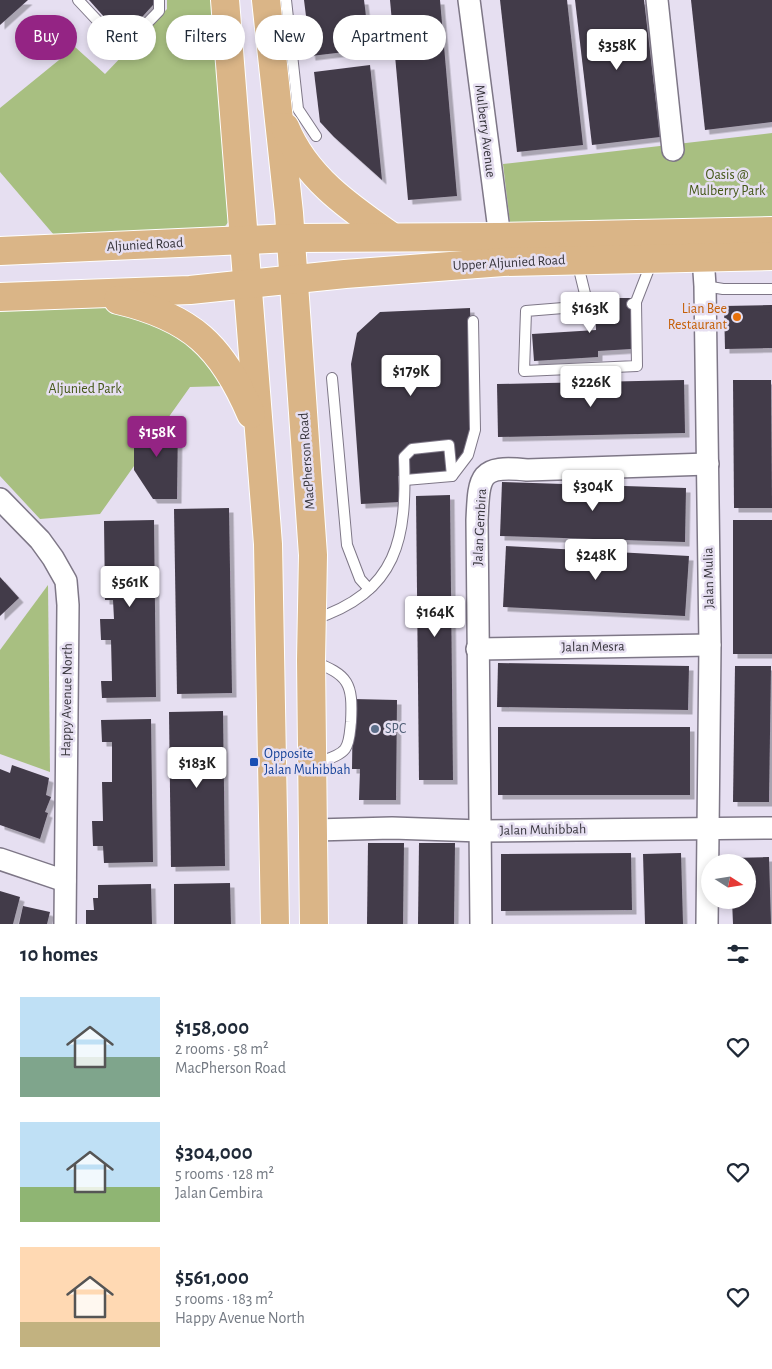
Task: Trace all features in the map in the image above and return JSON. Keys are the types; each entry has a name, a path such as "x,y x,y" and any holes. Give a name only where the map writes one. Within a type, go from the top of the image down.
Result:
{"main road":[{"path":"225,0 268,544 272,646 275,924"},
{"name":"MacPherson Road","path":"276,60 278,111 291,238 313,555 311,660 315,830 314,924"},
{"path":"278,111 302,160 321,182 346,204 392,237"},
{"name":"Upper Aljunied Road","path":"291,238 392,237 576,260 653,258 702,245 772,231"},
{"name":"Aljunied Road","path":"0,252 291,238"},
{"name":"Upper Aljunied Road","path":"247,285 501,250 702,245 772,256"},
{"path":"0,297 190,290 247,285"},
{"path":"82,294 120,301 164,314 179,320 198,334 218,354 238,386 260,438"}],"street":[{"name":"Mulberry Avenue","path":"469,0 501,250"},
{"path":"657,0 673,150"},
{"name":"Jalan Mulia","path":"702,245 705,286 710,645 707,924"},
{"name":"Jalan Gembira","path":"481,924 477,648 478,496 481,484 487,473 503,467 528,470 708,464"},
{"name":"Happy Avenue North","path":"0,499 40,540 66,581 68,614 65,924"},
{"name":"Jalan Mesra","path":"477,648 710,645"},
{"name":"Jalan Muhibbah","path":"315,830 392,828 481,831 772,828"},
{"path":"0,859 65,881"}],"lane":[{"path":"78,0 123,48 159,11 160,0"},
{"path":"276,15 286,0"},
{"path":"286,60 298,108 316,136"},
{"path":"576,260 592,306 526,311 524,370 637,366 633,304 653,258"},
{"path":"705,286 723,289 772,289"},
{"path":"405,480 452,476 468,455 475,430 473,321"},
{"path":"332,378 347,545 360,579 369,589"},
{"path":"312,620 333,614 352,603 369,589 384,572 402,532 405,510 404,457 412,449 449,445 452,476"},
{"path":"311,660 336,670 348,684 352,697 350,734 346,748 340,753 313,764"}],"green space":[{"path":"167,0 216,0 217,15 166,15 166,60 220,60 232,217 220,233 60,242 0,172 0,108 59,60 77,60 77,49 87,60 89,60 105,74 118,60 156,60 156,21 167,9"},
{"name":"Oasis @ Mulberry Park","path":"772,133 772,227 511,231 503,164"},
{"name":"Aljunied Park","path":"93,303 165,329 196,350 225,386 190,387 100,514 40,519 0,476 0,308"},
{"path":"48,585 50,772 0,754 0,650"}],"building":[{"path":"0,0 28,0 0,25"},
{"path":"89,0 153,0 153,5 144,15 102,15"},
{"path":"304,0 364,0 366,15 333,15 333,53 323,55 323,15 306,15"},
{"path":"390,0 440,0 441,15 391,15"},
{"path":"500,0 567,0 583,145 517,152"},
{"path":"575,0 644,0 660,137 592,145"},
{"path":"691,0 772,0 772,122 705,130"},
{"path":"395,60 445,60 457,196 408,200"},
{"path":"370,65 382,180 320,122 314,72"},
{"path":"595,298 631,298 631,349 598,351 598,357 534,361 532,334 596,330"},
{"path":"772,305 772,348 725,349 724,306"},
{"path":"470,308 474,420 460,461 445,473 398,476 400,502 361,504 351,364 357,333 380,312"},
{"path":"684,380 685,433 498,437 497,384"},
{"path":"733,380 771,380 772,508 734,508"},
{"path":"134,422 178,422 177,499 153,499 134,470"},
{"path":"502,482 686,488 685,542 500,536"},
{"path":"450,495 453,780 419,780 416,496"},
{"path":"229,508 232,693 177,694 174,509"},
{"path":"154,520 156,697 102,698 101,681 112,681 111,640 101,640 100,619 114,619 113,600 105,600 104,521"},
{"path":"733,520 772,520 772,654 733,654"},
{"path":"506,546 689,556 685,616 503,607"},
{"path":"0,577 19,598 0,616"},
{"path":"498,663 689,666 688,710 497,707"},
{"path":"735,666 771,666 769,802 733,802"},
{"name":"SPC","path":"353,699 397,700 396,800 359,800 360,769 352,769"},
{"path":"223,711 225,866 171,867 169,712"},
{"path":"151,719 153,862 104,863 103,846 93,846 92,821 103,821 102,782 112,782 112,742 102,742 101,720"},
{"path":"498,727 690,727 690,795 498,795"},
{"path":"12,765 49,778 46,795 51,797 45,812 48,813 40,839 0,825 0,769 10,773"},
{"path":"368,843 404,843 403,924 367,924"},
{"path":"419,843 455,843 454,924 418,924"},
{"path":"631,853 632,910 501,911 501,854"},
{"path":"681,853 683,924 645,924 643,854"},
{"path":"756,857 769,857 771,924 733,924 732,909 756,909"},
{"path":"230,883 231,924 174,924 174,884"},
{"path":"151,884 152,924 86,924 86,910 94,910 93,898 98,898 98,885"},
{"path":"0,891 20,897 13,924 0,924"},
{"path":"23,906 50,912 47,924 19,924"}],"place":[{"name":"Lian Bee Restaurant","path":"737,317"},
{"name":"SPC","path":"375,729"},
{"name":"Opposite Jalan Muhibbah","path":"254,762"}]}
